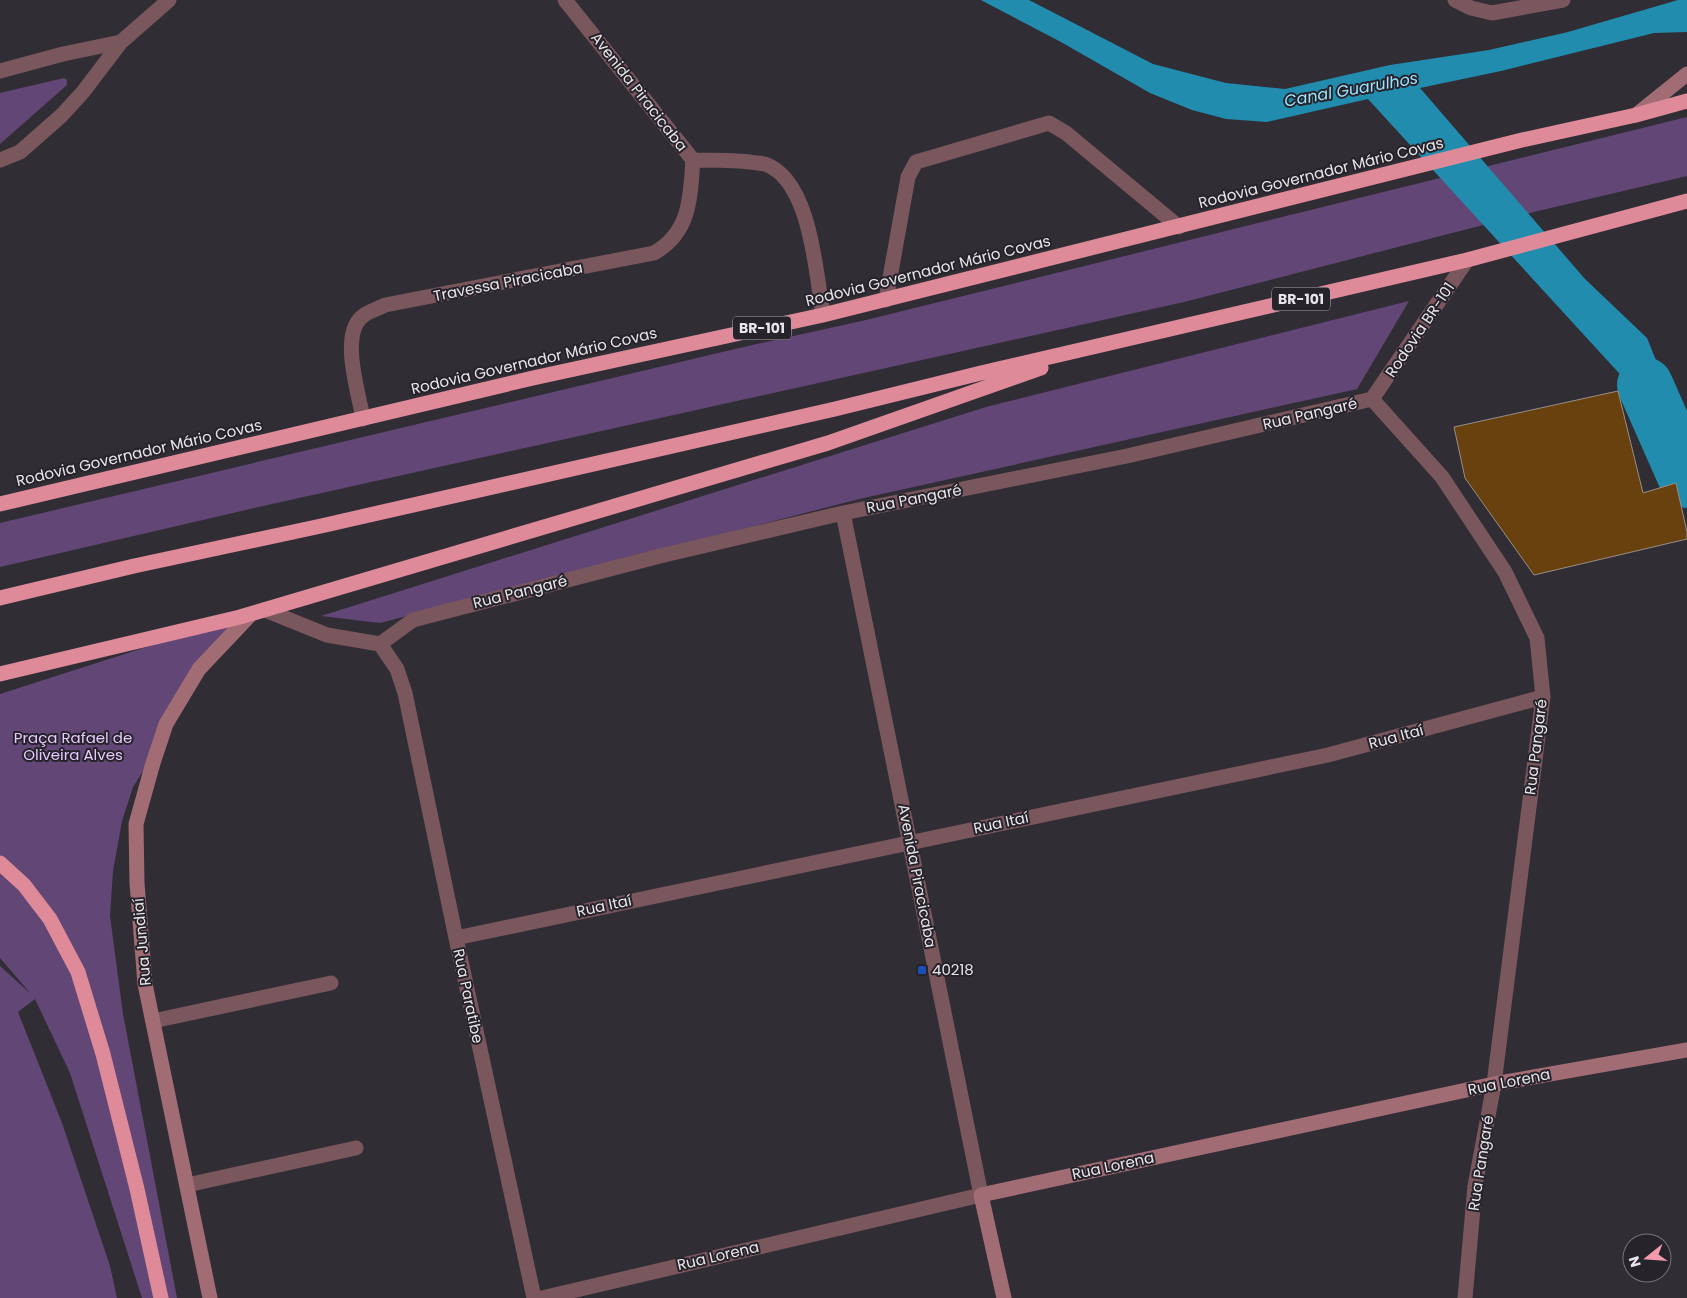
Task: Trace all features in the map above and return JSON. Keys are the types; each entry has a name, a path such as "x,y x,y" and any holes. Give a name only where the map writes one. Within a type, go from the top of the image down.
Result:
{"highway":[{"name":"Rodovia Governador Mário Covas","path":"0,504 533,378 886,300 1522,140 1687,101"},
{"name":"BR-101","path":"0,598 134,566 357,518 1467,260 1687,201"},
{"path":"0,674 258,612 828,443 1109,344"},
{"path":"0,863 24,885 50,919 78,972 103,1054 160,1298"}],"street":[{"path":"0,160 20,152 62,115 83,92 121,42 169,0"},
{"name":"Avenida Piracicaba","path":"565,0 693,160 726,160 765,164 785,176 799,200 809,230 823,315"},
{"path":"1455,0 1471,8 1492,13 1563,0"},
{"path":"0,71 63,54 121,42"},
{"path":"1636,114 1687,74"},
{"path":"886,300 908,177 916,162 1049,123 1066,133 1179,227"},
{"name":"Travessa Piracicaba","path":"363,419 351,356 352,336 356,324 363,316 385,305 654,253 667,246 677,233 690,205 693,160"},
{"name":"Rodovia BR-101","path":"1372,399 1467,260"},
{"name":"Rua Pangaré","path":"380,644 412,620 660,556 843,513 1127,456 1372,399 1442,477 1505,572 1537,638 1543,696 1494,1084 1475,1186 1465,1298"},
{"name":"Avenida Piracicaba","path":"843,513 981,1194 1004,1298"},
{"path":"258,612 327,635 380,644"},
{"name":"Rua Jundiaí","path":"210,1298 145,984 137,883 136,824 166,724 199,669 258,612"},
{"name":"Rua Paratibe","path":"380,644 397,669 405,693 534,1298"},
{"name":"Rua Itaí","path":"456,938 1328,755 1543,696"},
{"path":"153,1021 330,983"},
{"name":"Rua Lorena","path":"542,1298 981,1194 1494,1084 1681,1051"},
{"path":"187,1185 356,1148"}],"green space":[{"path":"64,78 67,80 67,85 0,144 0,93"},
{"path":"1687,117 1687,176 1538,211 1184,302 263,506 0,567 0,523 735,349 866,320"},
{"path":"1409,301 1357,389 859,499 380,623 321,616 986,407"},
{"name":"Praça Rafael de Oliveira Alves","path":"240,617 133,787 122,821 113,871 110,916 123,1014 177,1298 142,1298 70,1073 35,999 18,1012 62,1123 110,1266 117,1298 0,1298 0,966 31,994 0,958 0,694"}],"water":[{"name":"Canal Guarulhos","path":"981,0 1029,0 1153,64 1226,83 1285,89 1390,65 1489,50 1568,32 1678,0 1687,0 1687,32 1654,33 1501,71 1420,88 1585,279 1647,338 1687,437 1687,455 1665,457 1628,383 1368,99 1267,122 1226,119 1192,110 1150,93 1061,42"}],"building":[{"path":"1618,391 1643,493 1676,483 1687,539 1534,575 1465,478 1454,427"}],"waterway":[{"path":"1645,385 1687,480"}],"place":[{"name":"40218","path":"922,970"}]}
